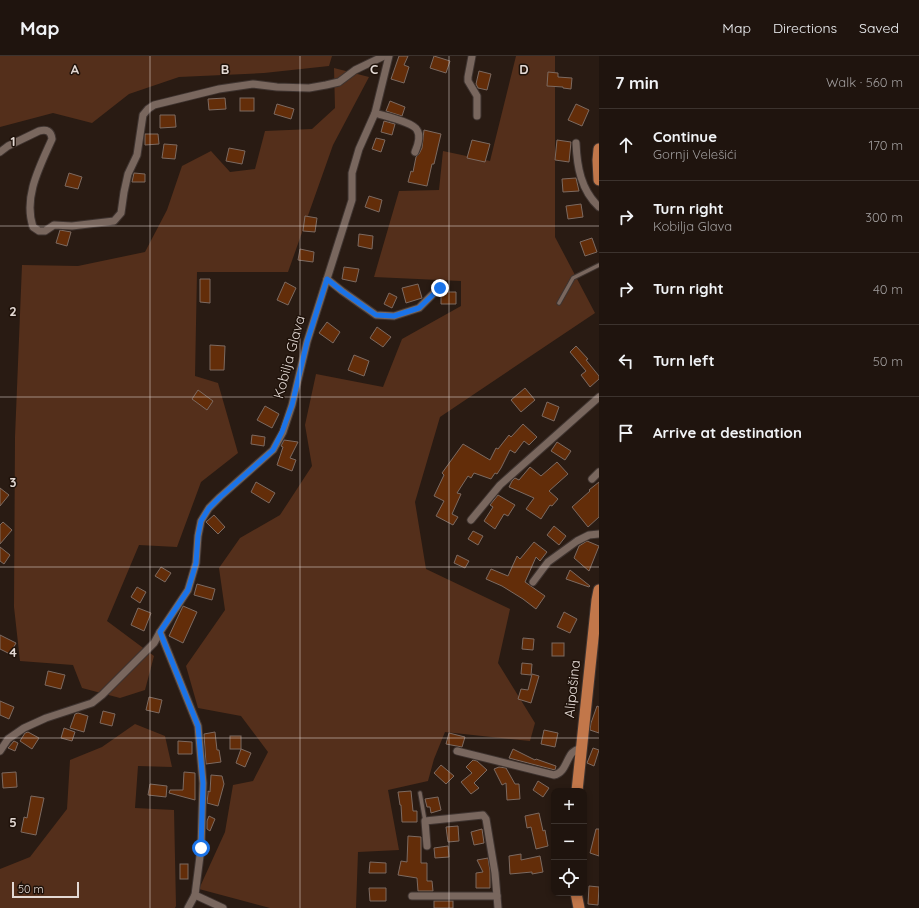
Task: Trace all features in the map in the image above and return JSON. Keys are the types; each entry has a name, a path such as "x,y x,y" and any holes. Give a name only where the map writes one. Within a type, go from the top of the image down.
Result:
{"main road":[{"path":"599,149 599,180"},
{"name":"Alipašina","path":"577,788 599,590"},
{"path":"576,896 578,908"}],"street":[{"path":"0,152 8,146 40,131 49,131 51,134 52,139 32,186 30,219 33,227 39,231 45,231 54,226 72,226 114,221 121,213 128,174 137,155 144,115 148,109 154,105 253,84 277,87 309,88 326,85 338,82 355,70 384,56"},
{"name":"Kobilja Glava","path":"0,751 8,739 24,728 46,718 92,703 102,695 154,643 188,590 196,563 198,536 201,521 209,508 273,450 282,432 292,405 307,342 352,200 353,192 351,180 355,163 359,149 375,113 389,56"},
{"path":"472,56 468,81 477,96 477,116"},
{"path":"375,113 413,125 418,130 419,141 415,152"},
{"path":"576,143 577,163 580,176 587,192 599,207"},
{"path":"327,279 376,315 394,316 419,308 440,288"},
{"path":"471,520 500,485 599,397"},
{"path":"592,478 599,472"},
{"path":"533,582 548,562 589,534 599,534"},
{"path":"160,632 198,726 203,783 201,848 195,895 188,908"},
{"path":"457,751 558,775 562,771 572,752 581,748"},
{"path":"428,846 425,821 483,814 486,819 498,908"},
{"path":"195,895 223,908"},
{"path":"412,896 497,896"}],"lane":[{"path":"559,303 573,278 599,265"},
{"path":"420,793 425,821"}],"shaded area":[{"path":"0,56 332,56 329,66 264,73 179,77 129,94 92,123 53,113 0,127"},
{"path":"516,56 555,56 555,237 595,313 440,417 415,502 426,569 510,609 498,663 535,723 530,741 445,732 434,759 428,781 388,790 399,850 358,852 356,908 270,908 199,889 225,832 233,785 253,781 268,752 241,716 198,708 186,666 225,610 219,568 240,538 280,515 312,466 305,425 316,374 383,387 402,339 461,306 461,281 374,277 399,191 439,190 443,151 490,161"},
{"path":"334,68 369,77 333,145 288,272 197,272 195,376 218,383 238,453 201,482 177,547 139,545 107,621 154,656 145,690 120,698 82,688 73,665 20,661 14,607 15,437 22,265 78,266 145,252 167,210 182,166 211,151 230,172 255,169 265,131 312,129 335,108"},
{"path":"135,724 165,736 172,767 138,766 135,808 174,810 175,908 0,908 0,869 30,857 67,809 70,760 102,747"}],"building":[{"path":"399,56 408,56 404,65 409,67 404,83 391,79"},
{"path":"434,56 450,61 446,73 430,68"},
{"path":"479,71 491,74 487,90 478,88 476,84"},
{"path":"548,72 558,73 558,77 572,78 571,89 547,86"},
{"path":"225,98 226,109 209,110 208,99"},
{"path":"240,98 254,98 254,111 240,111"},
{"path":"390,101 405,107 402,116 386,111"},
{"path":"277,104 294,109 291,119 274,114"},
{"path":"576,104 589,110 582,126 568,120"},
{"path":"160,115 175,115 176,127 160,128"},
{"path":"384,121 395,124 392,135 381,132"},
{"path":"424,130 441,134 427,186 408,182 411,171 413,172 416,157 422,148"},
{"path":"145,134 158,134 159,144 145,145"},
{"path":"376,138 385,140 381,152 372,149"},
{"path":"472,140 490,144 485,162 467,158"},
{"path":"557,140 571,142 569,162 555,160"},
{"path":"164,144 177,145 175,159 162,158"},
{"path":"229,148 245,151 242,164 226,161"},
{"path":"69,173 82,177 78,189 65,186"},
{"path":"134,173 145,174 145,182 132,182"},
{"path":"576,178 579,191 563,192 562,179"},
{"path":"369,196 382,200 379,212 365,207"},
{"path":"581,204 583,217 568,219 566,206"},
{"path":"305,216 317,218 315,232 303,231"},
{"path":"60,230 71,232 67,246 56,243"},
{"path":"359,234 373,236 372,249 358,246"},
{"path":"592,238 597,252 585,256 580,242"},
{"path":"300,249 314,252 313,262 298,260"},
{"path":"344,267 359,269 356,282 342,279"},
{"path":"200,279 210,279 210,303 200,302"},
{"path":"285,282 296,288 288,305 277,300"},
{"path":"418,284 422,298 406,303 402,288"},
{"path":"442,292 456,292 456,304 441,304"},
{"path":"389,293 397,297 392,308 384,304"},
{"path":"327,322 340,332 333,343 319,333"},
{"path":"377,327 391,337 383,347 370,338"},
{"path":"210,345 225,346 224,370 210,370"},
{"path":"576,346 588,359 586,360 599,376 599,379 590,387 581,375 586,371 570,352"},
{"path":"354,355 369,361 364,376 348,370"},
{"path":"525,388 535,400 521,412 511,400"},
{"path":"198,390 213,401 207,410 192,399"},
{"path":"547,402 559,407 554,421 542,416"},
{"path":"265,406 279,414 272,428 257,420"},
{"path":"523,424 537,437 529,445 524,441 515,453 510,450 501,468 491,479 474,473 471,478 468,476 457,493 461,494 452,514 458,517 453,525 436,516 444,501 434,496 444,475 442,473 463,444 490,460 496,448 498,449 509,435 511,437"},
{"path":"252,435 265,437 264,446 251,444"},
{"path":"284,440 298,442 290,458 296,460 292,471 277,465 283,447 281,446"},
{"path":"557,442 571,451 565,460 551,451"},
{"path":"557,462 568,474 549,491 558,499 552,506 550,505 541,519 526,509 534,498 509,487 515,478 519,480 530,467 541,476"},
{"path":"256,482 275,493 269,503 251,492"},
{"path":"599,482 599,517 588,527 572,507"},
{"path":"0,488 9,495 0,506"},
{"path":"498,495 515,505 508,516 504,514 495,529 484,521 493,507 490,505"},
{"path":"214,515 225,527 218,534 206,522"},
{"path":"3,522 12,530 0,544 0,525"},
{"path":"554,526 566,536 559,545 547,535"},
{"path":"473,531 483,536 478,545 468,539"},
{"path":"587,541 599,546 589,571 574,558 579,546"},
{"path":"534,542 547,552 540,561 536,557 525,582 545,596 536,609 502,586 486,579 491,569 508,576 517,556 520,559"},
{"path":"0,547 10,555 4,564 0,561"},
{"path":"457,555 469,561 465,568 454,563"},
{"path":"161,567 171,573 165,582 155,576"},
{"path":"570,570 590,586 589,587 566,579"},
{"path":"197,584 215,589 212,600 194,595"},
{"path":"137,587 146,592 140,603 131,597"},
{"path":"183,606 197,612 183,643 169,636"},
{"path":"138,608 151,613 144,631 131,625"},
{"path":"564,612 577,619 570,633 557,627"},
{"path":"0,635 16,643 10,654 0,649"},
{"path":"523,638 534,639 533,650 522,649"},
{"path":"552,643 564,643 564,656 552,656"},
{"path":"522,663 532,664 531,675 521,674"},
{"path":"48,671 65,675 61,689 45,685"},
{"path":"532,674 539,676 531,703 518,699 521,689 528,690"},
{"path":"149,697 162,700 159,713 146,710"},
{"path":"0,701 14,707 9,719 0,715"},
{"path":"597,706 599,707 599,733 590,730"},
{"path":"103,711 115,714 112,726 100,723"},
{"path":"78,713 88,716 84,732 70,728 75,714"},
{"path":"64,728 75,732 72,741 61,738"},
{"path":"544,730 558,733 555,747 541,744"},
{"path":"28,732 39,738 32,749 20,741 25,733"},
{"path":"215,732 217,750 219,750 221,762 206,764 204,734"},
{"path":"449,733 465,737 462,747 446,744"},
{"path":"230,736 241,736 241,749 230,749"},
{"path":"14,741 18,743 15,751 8,748"},
{"path":"178,741 192,742 192,754 178,754"},
{"path":"593,748 599,750 594,766 587,763"},
{"path":"241,749 251,753 245,767 236,763"},
{"path":"513,749 535,760 536,759 556,766 555,770 509,758"},
{"path":"473,760 477,761 487,770 474,783 479,788 471,794 461,782 472,773 466,767"},
{"path":"441,765 454,776 446,784 434,773"},
{"path":"499,767 506,768 515,784 519,784 520,799 507,800 506,783 502,785 494,769"},
{"path":"16,772 17,787 3,788 2,773"},
{"path":"184,772 195,773 195,800 169,793 170,790 183,790"},
{"path":"211,775 222,776 224,784 218,806 207,803 208,791 210,792"},
{"path":"538,781 549,788 543,797 533,790"},
{"path":"150,784 167,786 166,797 148,795"},
{"path":"411,791 413,811 417,811 417,822 402,822 401,805 398,792"},
{"path":"31,796 44,798 36,835 21,832 24,817 27,818"},
{"path":"438,797 441,810 431,813 430,807 427,807 425,799"},
{"path":"539,813 543,831 545,830 548,846 536,849 531,827 527,828 525,816"},
{"path":"209,816 215,819 210,831 207,829 207,821"},
{"path":"458,826 459,841 448,842 446,827"},
{"path":"482,829 484,843 474,845 471,832"},
{"path":"596,829 599,829 599,856 590,853"},
{"path":"408,836 421,837 421,863 427,863 427,881 432,881 433,891 418,891 417,878 398,875 401,861 407,862"},
{"path":"448,846 449,857 435,858 434,848"},
{"path":"521,854 521,860 540,856 543,872 532,874 532,872 510,874 509,856"},
{"path":"488,858 490,888 476,888 476,873 483,872 477,860"},
{"path":"370,862 386,863 386,873 369,873"},
{"path":"180,864 188,864 188,879 180,879"},
{"path":"589,886 599,887 598,905 588,904"},
{"path":"369,888 386,888 386,901 370,901"},
{"path":"434,901 453,901 453,908 434,908"}],"route":[{"path":"201,848 203,783 198,726 160,632 188,590 196,563 198,536 201,521 209,508 220,497 273,450 282,432 292,405 307,342 327,279 376,315 394,316 408,313 419,308 440,288"}]}
